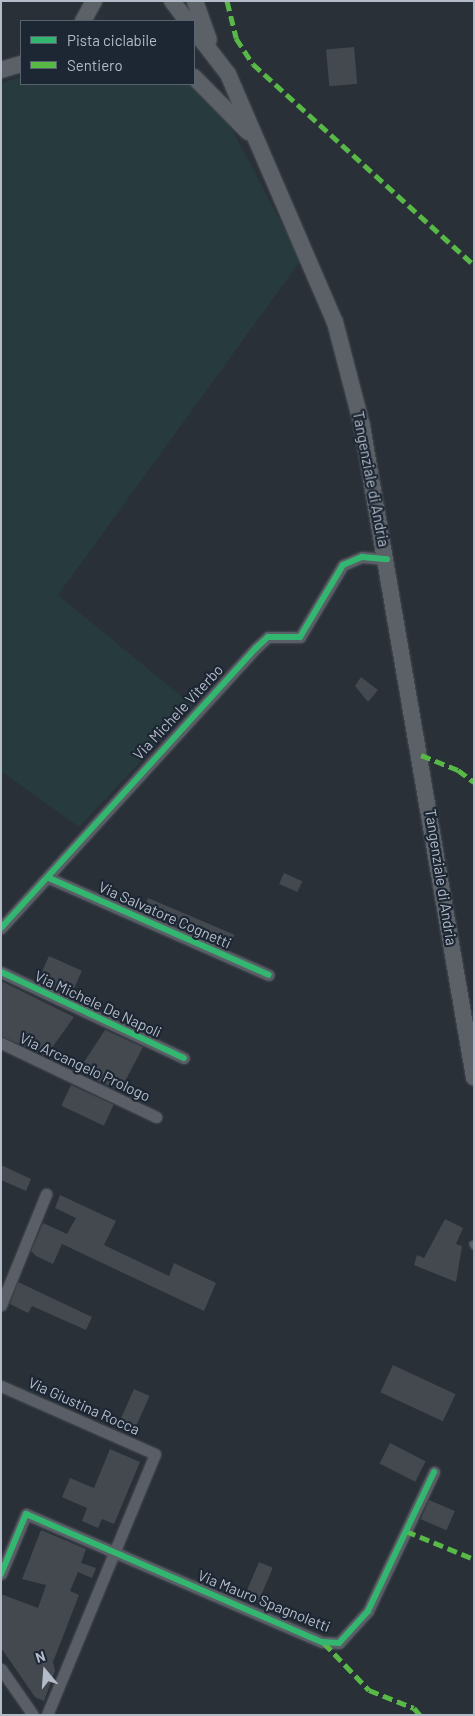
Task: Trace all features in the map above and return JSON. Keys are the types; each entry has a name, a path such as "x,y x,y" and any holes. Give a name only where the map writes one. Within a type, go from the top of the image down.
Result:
{"main road":[{"path":"84,20 94,1"},
{"path":"172,1 186,20"},
{"path":"195,1 219,63"},
{"name":"Tangenziale di Andria","path":"195,31 219,63 274,175 335,322 362,426 387,559 474,1077"},
{"path":"1,70 20,64"},
{"path":"195,78 227,106 261,148 274,175"}],"street":[{"name":"Via Michele Viterbo","path":"1,928 49,878 120,792 256,648 268,637 300,636 342,565 362,557 387,559"},
{"name":"Via Salvatore Cognetti","path":"49,878 270,976"},
{"name":"Via Michele De Napoli","path":"1,972 184,1058"},
{"name":"Via Arcangelo Prologo","path":"1,1043 156,1117"},
{"path":"1,1305 46,1194"},
{"name":"Via Giustina Rocca","path":"1,1386 155,1454 114,1551"},
{"name":"Via Mauro Spagnoletti","path":"1,1574 26,1514 322,1642 340,1643 368,1611 434,1472"},
{"path":"47,1715 114,1551"},
{"path":"1,1669 33,1715"}],"green space":[{"path":"20,77 20,85 195,85 226,118 301,260 58,595 193,706 79,827 1,771 1,83"}],"building":[{"path":"354,47 357,84 329,86 326,49"},
{"path":"361,677 378,690 368,702 355,686"},
{"path":"284,873 302,881 297,892 279,884"},
{"path":"148,898 235,935 229,948 143,911"},
{"path":"49,956 82,971 71,995 38,981"},
{"path":"1,981 74,1017 46,1056 1,1036"},
{"path":"105,1030 143,1047 120,1091 78,1071"},
{"path":"71,1085 114,1105 104,1126 61,1106"},
{"path":"1,1165 31,1179 26,1191 1,1180"},
{"path":"60,1195 116,1221 104,1245 169,1276 174,1263 216,1283 204,1311 62,1244 53,1264 36,1256 31,1251 43,1223 67,1234 76,1218 55,1208"},
{"path":"445,1219 463,1228 456,1244 462,1246 456,1282 414,1265 417,1255 424,1258"},
{"path":"18,1282 92,1317 86,1330 32,1306 28,1313 10,1304"},
{"path":"393,1365 456,1394 443,1421 380,1392"},
{"path":"134,1389 150,1396 135,1428 120,1421"},
{"path":"390,1443 426,1461 415,1482 380,1463"},
{"path":"110,1449 140,1462 114,1524 102,1519 98,1528 82,1521 87,1508 62,1497 70,1478 94,1488"},
{"path":"429,1500 455,1511 447,1530 421,1519"},
{"path":"41,1530 86,1549 81,1563 96,1568 92,1578 78,1572 70,1591 79,1595 53,1662 55,1671 44,1701 35,1697 1,1648 1,1594 38,1608 46,1585 22,1579"},
{"path":"259,1562 273,1568 258,1603 244,1597"}],"marked path":[{"path":"227,1 236,38 253,64 474,265"},
{"path":"421,755 458,770 474,782"},
{"path":"406,1531 474,1559"},
{"path":"324,1643 369,1690 414,1708 420,1715"}],"cycle path":[{"path":"1,928 256,648 268,637 300,637 343,565 362,557 387,559"},
{"path":"49,878 269,975"},
{"path":"1,972 184,1058"},
{"path":"1,1574 26,1514 322,1642 339,1643 368,1611 434,1472"}]}
